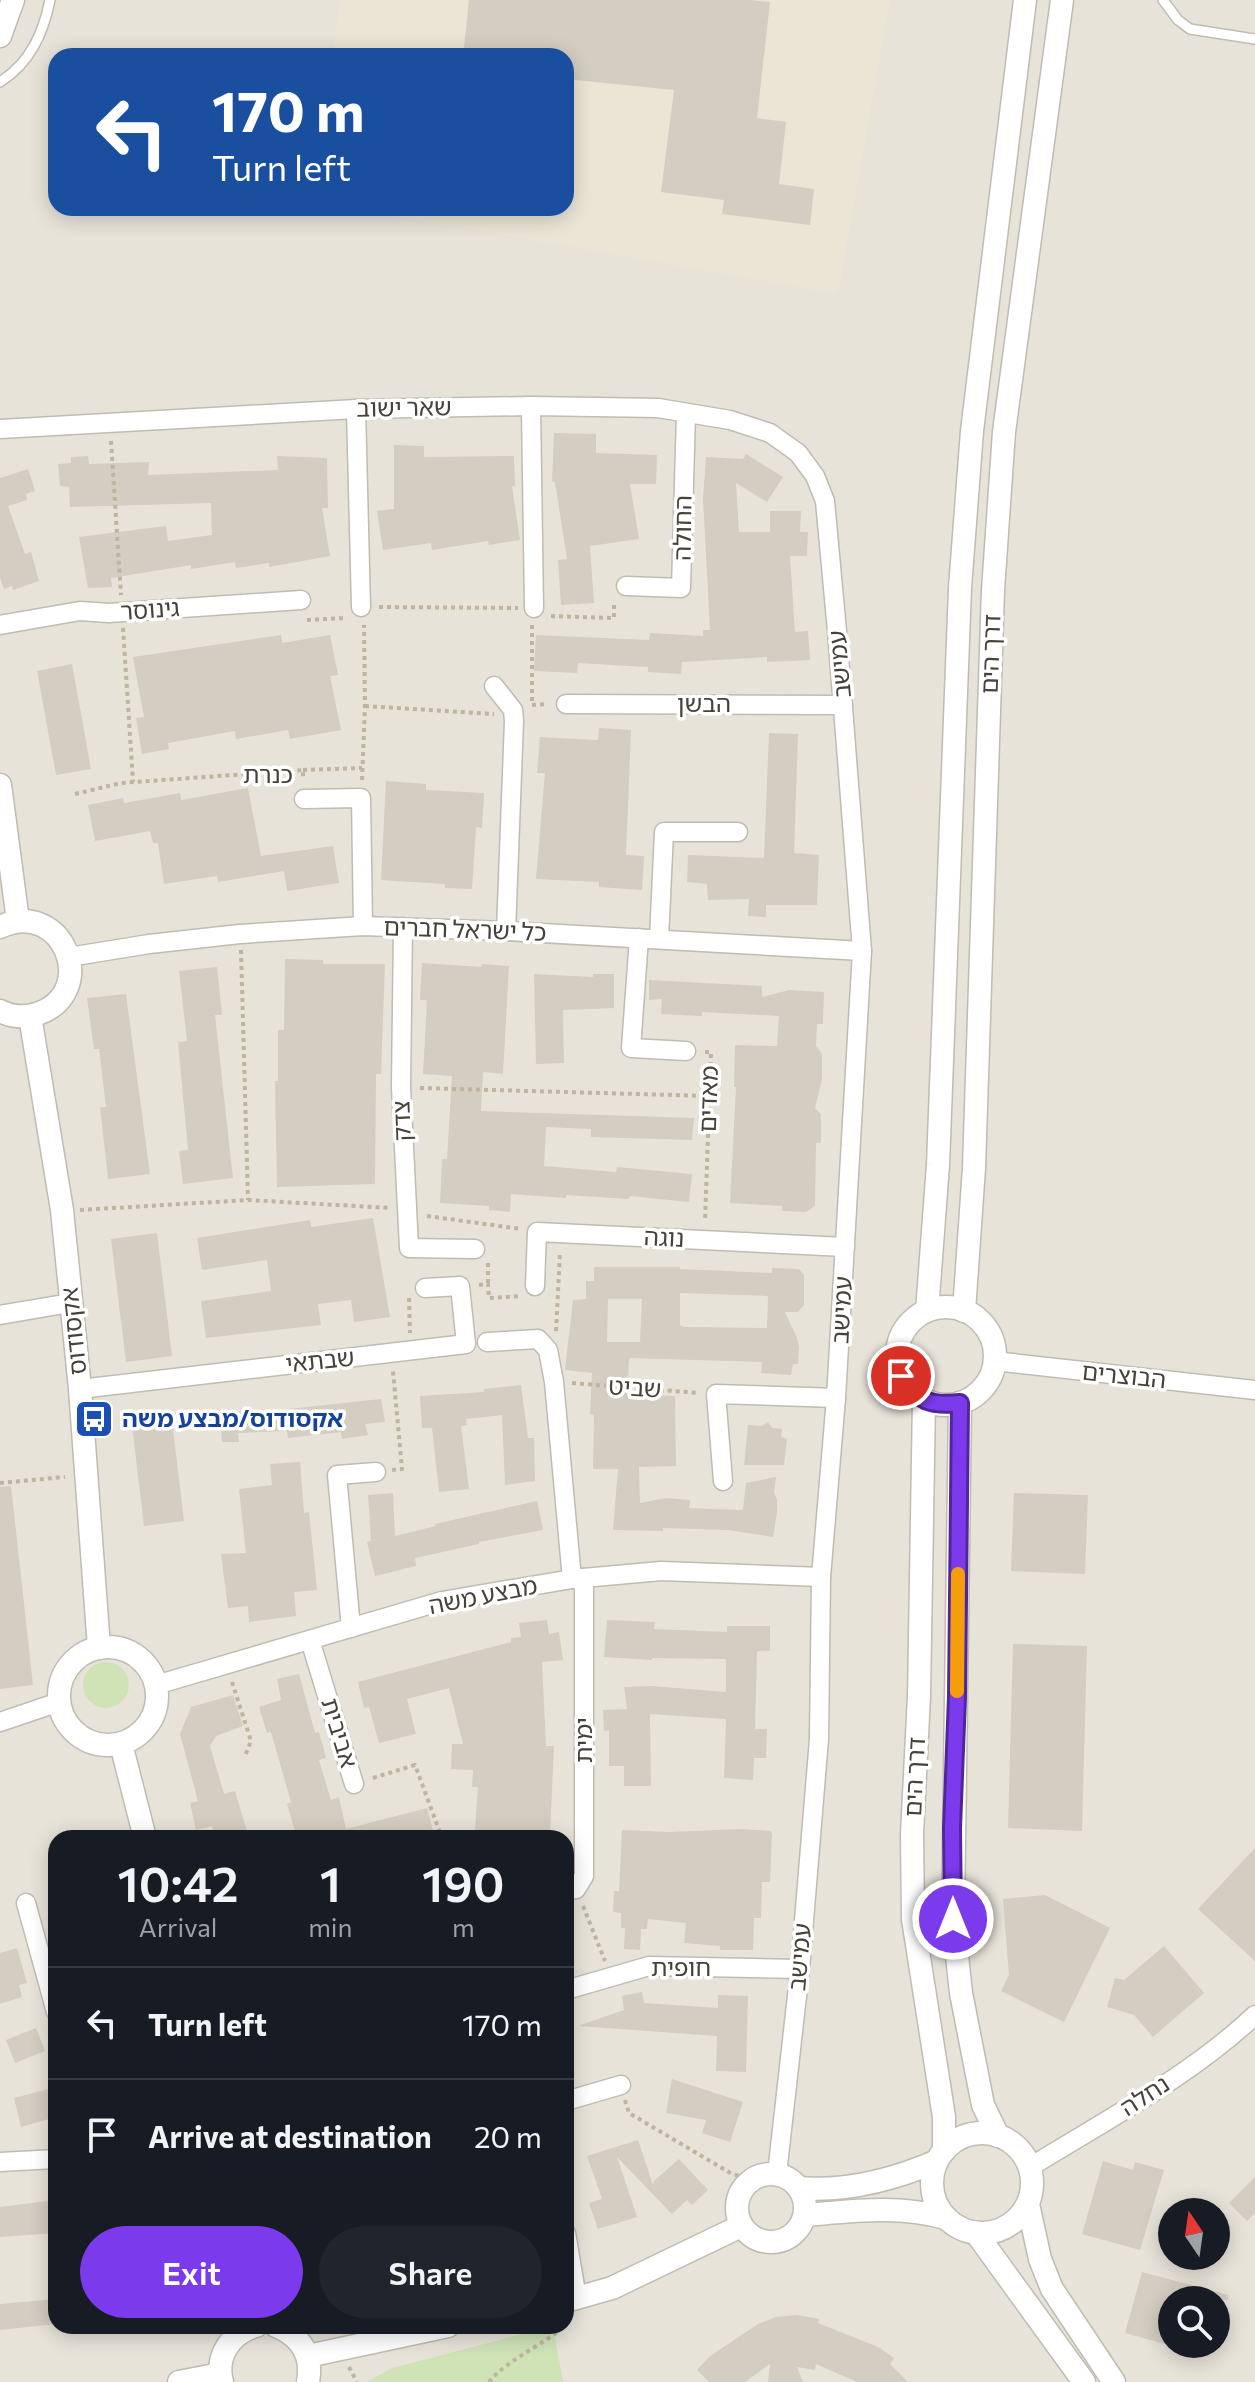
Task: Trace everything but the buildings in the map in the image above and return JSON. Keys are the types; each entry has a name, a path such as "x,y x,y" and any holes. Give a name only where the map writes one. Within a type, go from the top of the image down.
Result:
{"street":[{"path":"0,36 13,0"},
{"name":"דרך הים","path":"927,1311 938,1165 965,525 972,431 1025,0"},
{"name":"דרך הים","path":"964,1311 974,1168 993,590 1004,432 1062,0"},
{"path":"531,406 533,612"},
{"name":"שאר ישוב","path":"0,429 356,409 531,406 658,408 730,420 770,433 798,453"},
{"path":"356,409 362,612"},
{"name":"החולה","path":"626,586 681,588 686,413"},
{"name":"עמישב","path":"777,2174 800,1969 819,1739 821,1577 836,1398 862,951 825,501 815,476 798,453"},
{"name":"גינוסר","path":"0,625 80,611 301,600"},
{"path":"494,686 513,710 514,721 506,931"},
{"name":"הבשן","path":"566,704 843,705"},
{"path":"0,785 9,924 32,922 56,934 69,957 70,973 67,988 58,1001 45,1011 30,1016 0,1011"},
{"path":"361,798 363,926"},
{"name":"כנרת","path":"304,799 361,798"},
{"path":"659,939 664,832 738,832"},
{"name":"כל ישראל חברים","path":"69,957 240,934 363,926 862,951"},
{"name":"צדק","path":"403,927 401,1087 409,1248 475,1249"},
{"name":"מאדים","path":"639,938 631,1048 686,1051"},
{"name":"אקסודוס","path":"30,1016 62,1210 80,1389 99,1648"},
{"path":"535,1286 537,1232"},
{"name":"נוגה","path":"537,1232 845,1247"},
{"path":"425,1288 460,1286"},
{"name":"שבתאי","path":"80,1389 466,1344 460,1286"},
{"path":"0,1315 70,1303"},
{"path":"949,1307 964,1311 974,1316 989,1332 994,1361 987,1383 976,1395 960,1403 940,1405 924,1400 910,1391 901,1376 896,1355 900,1338 909,1323 927,1311 949,1307"},
{"path":"487,1342 538,1339 548,1350 578,1578"},
{"name":"הבוצרים","path":"994,1361 1255,1390"},
{"path":"723,1481 716,1394 836,1398"},
{"name":"דרך הים","path":"924,1400 919,1696 912,1834 913,1919 944,2117 940,2156"},
{"name":"דרך הים","path":"960,1403 953,1919 961,1993 983,2105 998,2136"},
{"path":"351,1628 337,1475 376,1472"},
{"name":"מבצע משה","path":"156,1685 442,1601 578,1578 661,1571 821,1577"},
{"name":"ימית","path":"574,1886 584,1876 578,1578"},
{"name":"אביבית","path":"310,1640 354,1784"},
{"path":"99,1648 129,1652 151,1671 156,1685 158,1698 150,1722 143,1732 121,1744 93,1743 81,1737 70,1728 59,1702 60,1688 73,1662 99,1648"},
{"path":"0,1722 59,1702"},
{"path":"121,1744 143,1830"},
{"path":"26,1903 48,1983"},
{"name":"חופית","path":"574,1988 649,1966 800,1969"},
{"name":"נחלה","path":"1030,2167 1158,2088 1255,2015"},
{"path":"574,2099 621,2085"},
{"path":"799,2188 821,2190 853,2187 890,2179 940,2156 955,2141 968,2135 983,2133 1012,2143 1023,2153 1030,2167 1032,2180 1028,2204 1040,2259 1052,2289 1114,2382"},
{"path":"940,2156 933,2173 934,2197 946,2218"},
{"path":"0,2162 48,2159"},
{"path":"768,2173 777,2174 786,2176 799,2188 805,2200 805,2215 797,2231 782,2241 763,2242 741,2226 737,2201 745,2185 752,2179 768,2173"},
{"path":"805,2215 893,2208 946,2218 976,2233 1007,2227 1028,2204"},
{"path":"574,2303 612,2288 741,2226"},
{"path":"976,2233 1084,2382"},
{"path":"179,2382 221,2378 226,2347 241,2334"},
{"path":"291,2334 301,2342 308,2356 308,2382"},
{"path":"308,2356 399,2334"}],"lane":[{"path":"0,82 12,75 31,54 46,20 50,0"},
{"path":"1163,0 1178,20 1190,29 1255,39"}],"path":[{"path":"110,422 133,782"},
{"path":"301,600 304,620 362,612 533,612 614,618 615,586 626,586"},
{"path":"361,798 365,706 362,612"},
{"path":"533,612 532,705 566,704"},
{"path":"365,706 493,714"},
{"path":"303,770 362,768"},
{"name":"כנרת","path":"75,794 133,782 303,770 304,799"},
{"path":"240,934 248,1200"},
{"name":"מאדים","path":"686,1051 711,1052 705,1240"},
{"path":"401,1087 709,1096"},
{"path":"62,1210 248,1200 391,1208 406,1213 537,1232"},
{"path":"548,1350 555,1343 561,1233"},
{"path":"460,1286 488,1284 489,1298 535,1295 535,1286"},
{"path":"376,1472 402,1469 391,1353"},
{"name":"שביט","path":"554,1382 716,1394"},
{"path":"0,1483 87,1475"},
{"path":"226,1664 251,1741 245,1756"},
{"name":"אביבית","path":"354,1784 415,1765 439,1830"},
{"path":"574,1896 611,1976"},
{"path":"621,2085 629,2113 732,2174 752,2179"},
{"path":"489,2382 517,2357 543,2339 556,2334"},
{"path":"349,2366 357,2382"}],"shaded area":[{"path":"0,0 1255,0 1255,2382 0,2382"},
{"path":"340,0 890,0 838,294 397,216 574,216 574,48 334,48"}],"green space":[{"path":"106,1662 122,1669 129,1685 122,1701 106,1708 90,1701 83,1685 90,1669"},
{"path":"522,2334 554,2334 563,2382 367,2382 392,2368"}],"slow traffic":[{"path":"957,1691 958,1574"}],"place":[{"name":"אקסודוס/מבצע משה","path":"94,1419"}],"route":[{"path":"901,1376 910,1391 923,1400 940,1405 960,1403 953,1919"}]}
